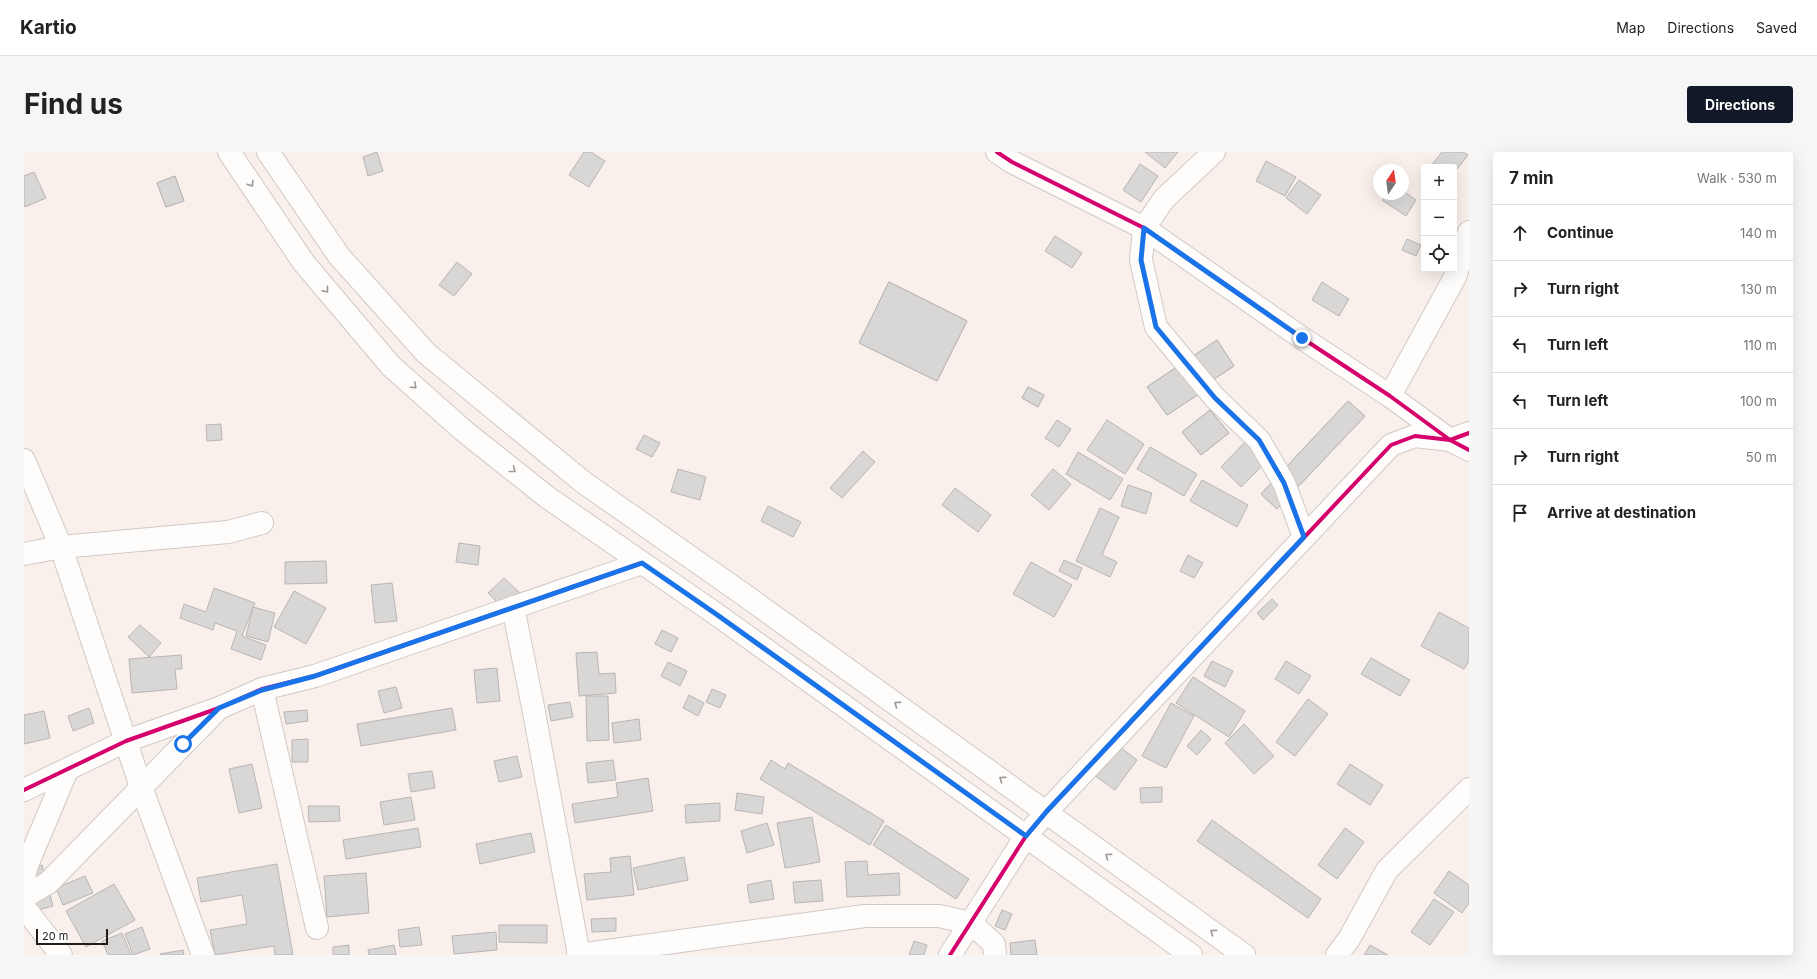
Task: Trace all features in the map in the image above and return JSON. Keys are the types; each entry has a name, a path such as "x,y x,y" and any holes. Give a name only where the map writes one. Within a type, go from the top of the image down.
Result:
{"street":[{"path":"229,152 304,263 392,366 464,431 541,492 723,618 1192,955"},
{"path":"268,152 339,256 426,353 583,482 750,598 1047,811 1244,955"},
{"path":"997,152 1012,162 1144,228 1302,338 1390,396 1460,436 1469,450"},
{"path":"1214,152 1164,199 1144,228 1141,260 1156,327 1215,398 1259,440 1284,483 1304,537"},
{"path":"1390,396 1456,277 1469,232"},
{"path":"950,955 1026,836 1047,811 1391,445 1415,436 1460,436"},
{"path":"24,460 61,547 141,788 203,955"},
{"path":"24,554 61,547 228,532 262,523"},
{"path":"24,790 126,741 219,708 262,690 315,676 642,563"},
{"path":"513,607 579,955 865,916 938,916 971,923 994,944 995,955"},
{"path":"262,690 317,928"},
{"path":"24,897 48,883 219,708"},
{"path":"24,877 27,866 67,770"},
{"path":"1337,955 1349,939 1387,870 1469,789"},
{"path":"24,907 61,955"}],"building":[{"path":"377,152 383,171 368,176 363,157"},
{"path":"584,152 591,152 605,161 589,187 569,175"},
{"path":"1145,152 1178,152 1165,168"},
{"path":"1442,152 1463,152 1468,155 1457,169 1457,164 1432,164"},
{"path":"1266,161 1296,177 1285,196 1256,181"},
{"path":"1140,164 1158,176 1141,202 1123,190"},
{"path":"34,172 46,198 25,207 24,176"},
{"path":"175,176 184,201 166,207 157,183"},
{"path":"175,176 184,201 166,207 157,183"},
{"path":"1299,180 1321,195 1307,214 1286,198"},
{"path":"1409,195 1416,200 1406,216 1382,200 1409,200"},
{"path":"1055,236 1082,253 1072,268 1045,251"},
{"path":"1407,239 1421,245 1416,256 1402,250"},
{"path":"457,262 472,274 454,296 439,285"},
{"path":"889,282 967,321 937,381 859,343"},
{"path":"889,282 967,321 937,381 859,343"},
{"path":"1322,282 1349,299 1339,316 1312,300"},
{"path":"1217,340 1234,366 1199,389 1202,392 1167,415 1147,387"},
{"path":"1217,340 1234,366 1199,389 1202,392 1167,415 1147,387"},
{"path":"1028,387 1044,395 1038,407 1022,398"},
{"path":"1028,387 1044,395 1038,407 1022,398"},
{"path":"1348,401 1365,416 1277,509 1261,494"},
{"path":"1348,401 1365,416 1277,509 1261,494"},
{"path":"1210,410 1229,433 1201,455 1182,432"},
{"path":"1210,410 1229,433 1201,455 1182,432"},
{"path":"1057,420 1071,429 1059,447 1045,438"},
{"path":"1107,420 1144,444 1125,474 1087,450"},
{"path":"221,424 222,440 207,441 206,425"},
{"path":"644,435 660,443 652,457 636,449"},
{"path":"1246,441 1267,461 1241,487 1221,467"},
{"path":"1150,447 1197,474 1184,496 1137,469"},
{"path":"863,451 875,462 842,498 830,488"},
{"path":"1078,452 1123,479 1110,500 1066,474"},
{"path":"678,469 706,477 700,500 671,492"},
{"path":"1053,469 1071,484 1049,510 1031,495"},
{"path":"1202,480 1248,505 1237,527 1190,501"},
{"path":"1128,485 1152,493 1146,514 1121,506"},
{"path":"955,488 991,515 978,532 942,505"},
{"path":"768,506 801,522 793,537 761,521"},
{"path":"1100,508 1119,517 1102,555 1117,562 1110,577 1076,561"},
{"path":"459,543 480,546 478,565 456,562"},
{"path":"1188,555 1203,563 1194,578 1180,571"},
{"path":"1064,560 1082,568 1077,580 1059,571"},
{"path":"326,561 327,583 285,584 285,562"},
{"path":"1031,562 1072,585 1054,617 1013,594"},
{"path":"504,578 521,594 505,610 488,593"},
{"path":"392,583 397,621 375,623 371,585"},
{"path":"214,588 255,603 242,636 266,645 261,660 231,649 237,631 215,623 213,630 180,618 184,604 206,612"},
{"path":"294,591 326,608 306,644 274,627"},
{"path":"1272,599 1278,605 1263,620 1257,613"},
{"path":"253,607 275,613 268,642 246,636"},
{"path":"1439,612 1469,628 1469,661 1464,669 1421,646"},
{"path":"140,625 161,643 149,657 128,637"},
{"path":"662,630 678,638 671,652 655,644"},
{"path":"597,652 599,674 615,673 616,693 579,696 576,653"},
{"path":"181,655 182,669 175,669 177,689 132,693 129,659"},
{"path":"1371,658 1410,680 1400,696 1361,674"},
{"path":"1212,661 1233,671 1225,687 1204,676"},
{"path":"1286,661 1311,676 1299,694 1275,679"},
{"path":"668,662 687,671 680,686 661,676"},
{"path":"497,668 500,701 477,703 474,670"},
{"path":"1193,677 1245,711 1229,737 1176,703"},
{"path":"396,687 402,708 384,713 378,691"},
{"path":"712,689 726,695 720,708 706,702"},
{"path":"689,695 704,703 698,716 683,708"},
{"path":"586,696 608,696 609,740 587,741"},
{"path":"1308,699 1328,714 1295,756 1276,742"},
{"path":"570,702 573,717 551,721 548,705"},
{"path":"1171,703 1194,716 1166,768 1142,756"},
{"path":"89,708 94,723 73,731 68,716"},
{"path":"452,708 456,730 361,746 357,724"},
{"path":"307,710 308,721 286,724 284,712"},
{"path":"44,711 50,738 24,744 24,715"},
{"path":"639,719 641,740 614,743 612,723"},
{"path":"1244,724 1274,756 1254,774 1225,743"},
{"path":"1201,730 1211,739 1197,755 1187,746"},
{"path":"308,739 308,762 292,762 292,740"},
{"path":"1116,744 1137,760 1115,790 1094,775"},
{"path":"517,756 522,777 499,782 494,761"},
{"path":"613,760 616,780 588,783 586,763"},
{"path":"771,760 785,769 788,763 884,821 870,845 760,779"},
{"path":"252,764 262,808 239,813 229,769"},
{"path":"1350,764 1383,785 1370,805 1337,784"},
{"path":"432,771 435,788 411,792 408,774"},
{"path":"648,778 653,811 575,823 572,804 618,797 616,783"},
{"path":"1162,787 1162,802 1141,803 1140,788"},
{"path":"737,793 764,797 762,814 735,810"},
{"path":"411,797 415,820 384,825 380,802"},
{"path":"720,803 720,821 686,823 685,805"},
{"path":"308,806 339,806 340,821 309,822"},
{"path":"812,817 820,862 785,868 777,823"},
{"path":"1212,820 1321,899 1308,918 1197,841"},
{"path":"767,823 774,845 747,853 741,831"},
{"path":"886,825 969,879 956,899 873,845"},
{"path":"418,828 421,847 346,859 343,840"},
{"path":"1345,828 1364,842 1337,879 1318,865"},
{"path":"531,833 535,852 480,864 476,844"},
{"path":"630,856 634,895 587,900 584,874 611,872 610,858"},
{"path":"684,857 688,880 638,890 633,868"},
{"path":"867,861 868,875 899,873 900,895 847,897 845,862"},
{"path":"277,864 293,955 275,955 274,946 215,955 210,930 247,924 242,895 201,902 197,878"},
{"path":"42,865 53,906 24,914 24,870"},
{"path":"1449,871 1469,885 1469,903 1462,913 1434,893"},
{"path":"366,873 369,913 327,917 324,876"},
{"path":"85,876 93,893 63,905 56,888"},
{"path":"771,880 774,899 750,903 747,885"},
{"path":"821,880 823,901 795,903 793,882"},
{"path":"114,884 135,920 86,947 66,911"},
{"path":"1434,899 1454,912 1430,945 1411,932"},
{"path":"1002,910 1012,914 1005,930 995,926"},
{"path":"616,918 616,931 592,932 591,919"},
{"path":"499,925 547,925 547,943 499,942"},
{"path":"142,927 150,949 133,955 125,934"},
{"path":"419,927 422,945 400,947 398,930"},
{"path":"496,932 497,950 454,954 452,936"},
{"path":"122,933 131,955 108,955 102,941"},
{"path":"1035,940 1037,955 1011,955 1010,943"},
{"path":"914,941 927,945 924,955 909,955"},
{"path":"349,945 349,955 333,955 333,947"},
{"path":"394,945 396,955 369,955 368,950"},
{"path":"1370,945 1388,955 1364,955"},
{"path":"183,950 184,955 160,955 160,954"}],"cycle path":[{"path":"997,152 1012,162 1144,228 1302,338 1390,396 1450,440 1469,450"},
{"path":"950,955 1026,836 1047,811 1391,445 1415,436 1450,440 1469,433"},
{"path":"24,790 126,741 219,708 262,689 315,676 642,563"}],"route":[{"path":"183,744 219,708 262,690 315,676 642,563 716,614 1026,836 1047,811 1304,537 1284,483 1259,440 1215,398 1156,327 1141,260 1144,228 1302,338"}]}
